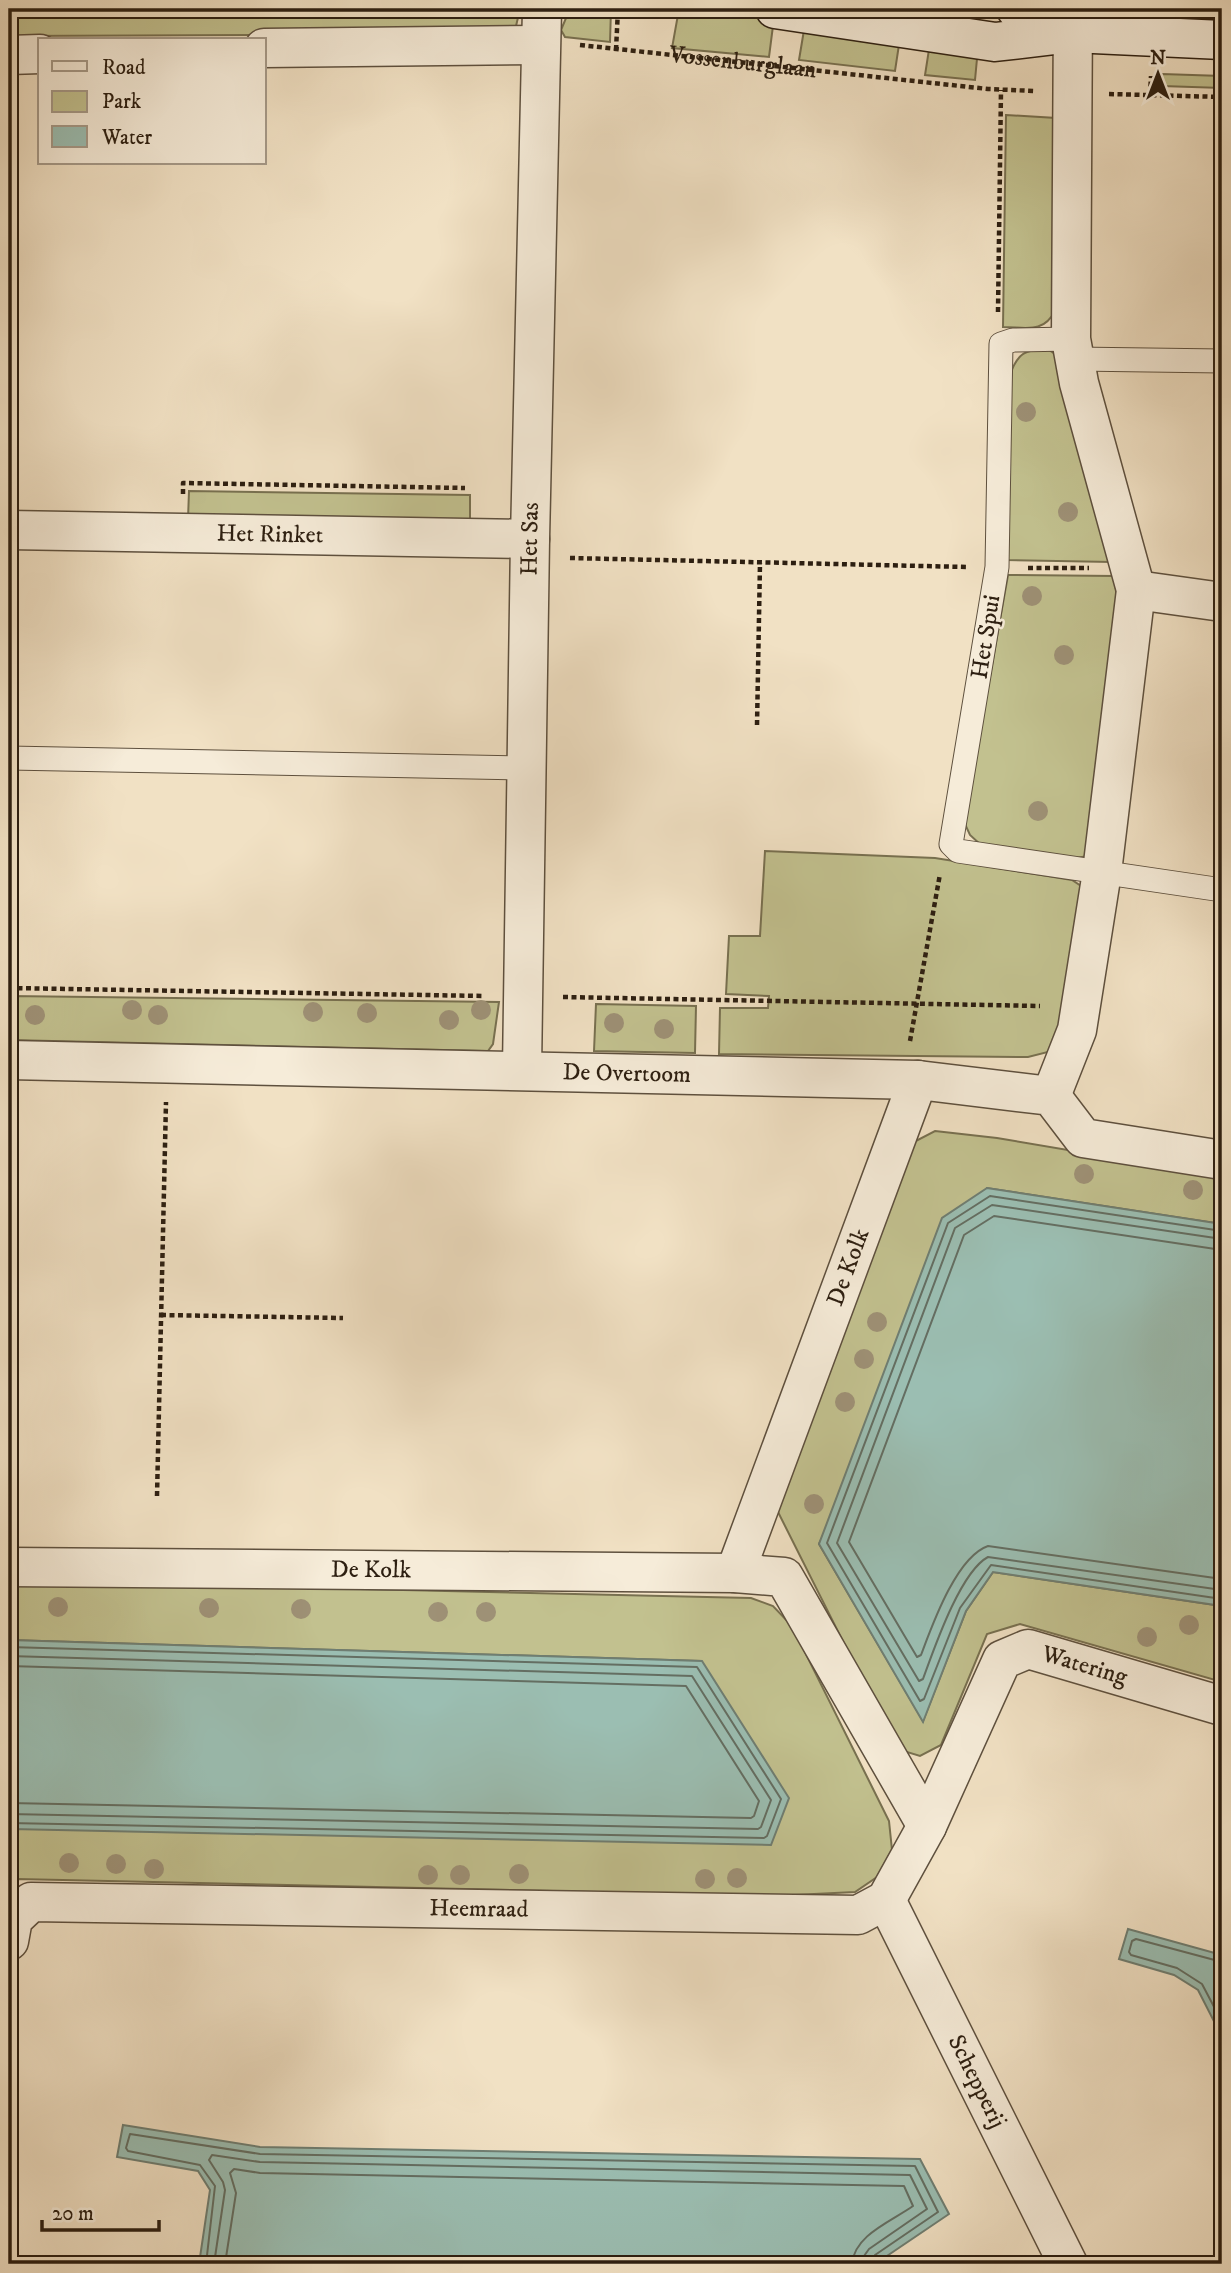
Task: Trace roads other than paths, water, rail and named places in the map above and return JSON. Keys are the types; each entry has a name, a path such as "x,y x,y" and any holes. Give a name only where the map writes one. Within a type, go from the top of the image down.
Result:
{"street":[{"path":"775,9 995,42 1073,21"},
{"path":"1016,9 1073,21 1222,40"},
{"path":"1073,21 1073,349 1079,383 1133,579 1102,872 1077,1030 1051,1096 1083,1138 1222,1160"},
{"path":"266,48 541,27"},
{"name":"Het Sas","path":"522,1069 541,27"},
{"path":"9,55 38,54"},
{"name":"Het Rinket","path":"9,530 181,533 530,548"},
{"path":"1133,579 1222,602"},
{"name":"De Overtoom","path":"9,1059 911,1079 1051,1096"},
{"name":"De Kolk","path":"735,1573 911,1079"},
{"name":"De Kolk","path":"9,1567 735,1573 784,1577 927,1826"},
{"name":"Watering","path":"927,1826 1002,1660 1028,1649 1222,1706"},
{"path":"886,1900 927,1826"},
{"name":"Heemraad","path":"9,1941 13,1919 31,1902 858,1915 886,1900"},
{"name":"Schepperij","path":"886,1900 1068,2264"}],"lane":[{"name":"Het Spui","path":"1073,349 1013,340 1002,344 997,567 951,844 958,850 1102,872"},
{"path":"1073,349 1222,361"},
{"path":"9,758 526,768"},
{"path":"1102,872 1222,890"}],"water":[{"path":"987,1188 1222,1224 1222,1606 993,1572 966,1611 923,1722 819,1544 942,1218"},
{"path":"9,1640 702,1661 789,1798 771,1845 11,1829 9,1832"},
{"path":"1128,1929 1222,1955 1222,2037 1198,1990 1174,1975 1119,1959"},
{"path":"123,2125 260,2147 920,2159 949,2214 875,2264 199,2264 210,2190 198,2171 117,2157"}]}
